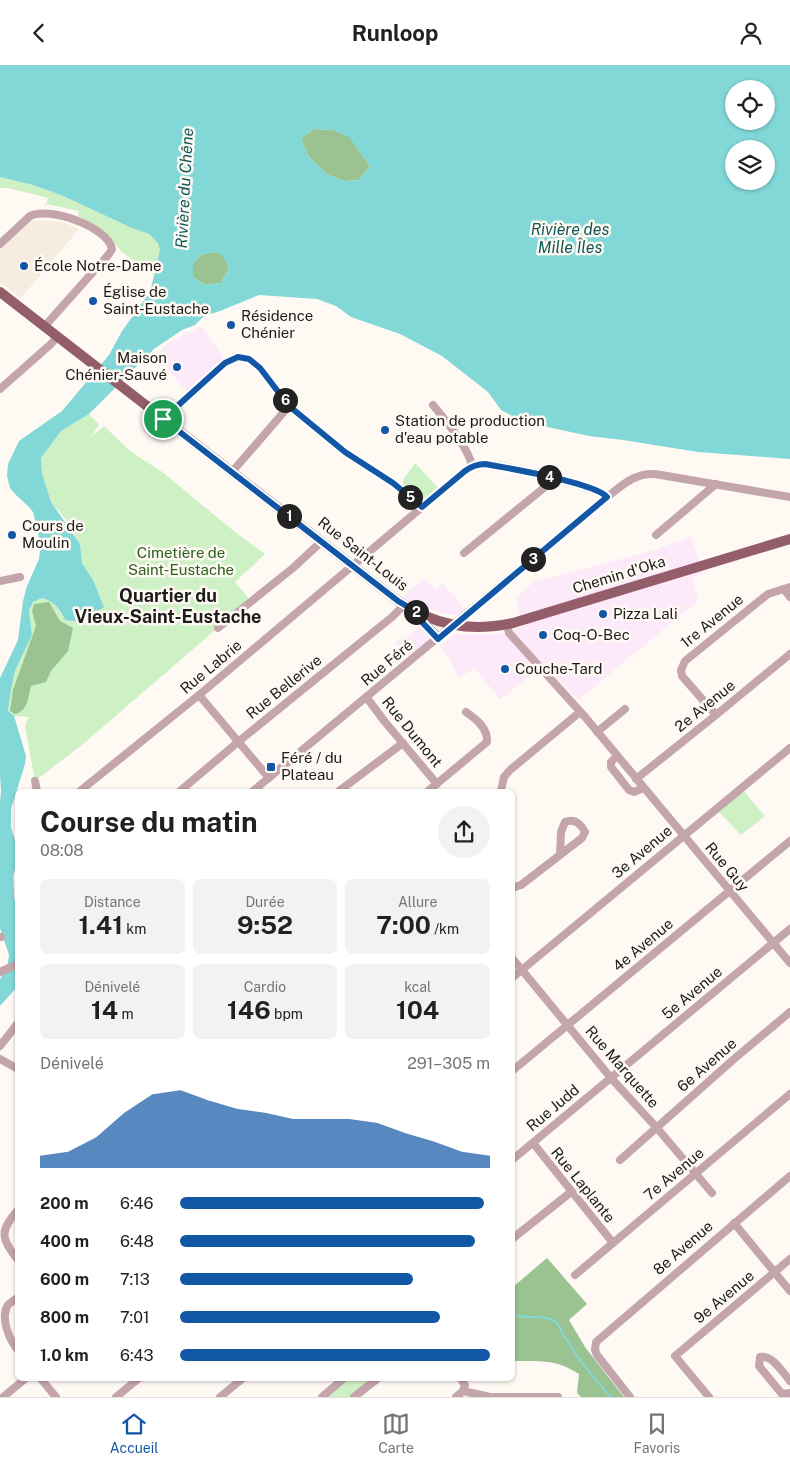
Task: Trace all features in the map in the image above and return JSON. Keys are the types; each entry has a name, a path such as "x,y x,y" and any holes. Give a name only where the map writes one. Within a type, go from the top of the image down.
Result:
{"main road":[{"name":"Rue Saint-Louis","path":"0,292 404,605 436,620 454,625"},
{"name":"Chemin d'Oka","path":"454,625 479,627 507,624 790,539"},
{"path":"415,611 421,621 438,639"}],"street":[{"path":"0,244 30,216 44,213 76,220 100,235 112,247 112,250 44,327"},
{"path":"0,389 57,337"},
{"path":"163,419 225,363 238,357 249,359 260,368 289,406 345,452 393,483 422,507"},
{"path":"433,405 458,439 471,460 472,466 485,464 556,478 595,490 607,497"},
{"path":"232,472 289,406"},
{"name":"Rue Labrie","path":"82,789 199,695 472,466"},
{"name":"Rue Féré","path":"255,789 632,478 645,473 655,474 790,497"},
{"path":"464,553 556,478"},
{"path":"656,535 716,484"},
{"path":"218,628 294,568 322,541"},
{"path":"0,581 20,577"},
{"path":"787,588 790,597"},
{"name":"1re Avenue","path":"716,715 682,676 681,670 685,661 768,594 787,588"},
{"name":"Rue Bellerive","path":"182,789 392,617 404,605"},
{"name":"Rue Guy","path":"507,624 509,633 580,712 790,963"},
{"name":"2e Avenue","path":"636,779 790,654"},
{"path":"199,695 269,778"},
{"name":"Rue Dumont","path":"367,698 436,784"},
{"path":"597,732 625,709"},
{"path":"430,789 487,742 488,735 477,720 466,712"},
{"path":"501,789 504,777 510,771 580,712"},
{"path":"341,789 403,743"},
{"name":"3e Avenue","path":"515,975 790,748"},
{"path":"617,756 611,762 611,767 628,790 634,792 643,788"},
{"path":"35,781 37,789"},
{"name":"4e Avenue","path":"515,1069 790,841"},
{"path":"515,887 521,885 560,855"},
{"name":"5e Avenue","path":"612,1078 790,929"},
{"name":"Rue Marquette","path":"515,961 612,1078 712,1193"},
{"path":"0,971 15,965"},
{"name":"6e Avenue","path":"620,1160 790,1012"},
{"path":"0,1046 15,1027"},
{"path":"0,1059 15,1067"},
{"name":"Rue Judd","path":"515,1158 612,1078"},
{"name":"7e Avenue","path":"575,1275 790,1094"},
{"name":"Rue Laplante","path":"533,1143 613,1243"},
{"name":"8e Avenue","path":"630,1397 597,1355 595,1350 596,1342 790,1176"},
{"path":"515,1237 571,1191"},
{"path":"15,1212 3,1225 1,1234 3,1242 15,1256"},
{"path":"734,1223 790,1291"},
{"name":"9e Avenue","path":"709,1397 675,1356 790,1259"},
{"path":"15,1299 7,1306 4,1314 6,1329 15,1346"},
{"path":"790,1381 771,1359 766,1356 760,1357 759,1366 782,1394 790,1393"},
{"path":"3,1397 23,1381"},
{"path":"43,1381 56,1397"},
{"path":"116,1397 136,1381"},
{"path":"220,1397 240,1381"},
{"path":"322,1397 341,1381"},
{"path":"354,1397 374,1381"},
{"path":"456,1397 463,1391 464,1385 462,1381"},
{"path":"463,1391 490,1397 558,1397"}],"shaded area":[{"name":"École Notre-Dame","path":"30,221 63,222 79,229 21,298 0,282 0,250"},
{"path":"201,326 225,360 189,393 155,356 168,343"},
{"path":"691,537 703,574 692,577 698,601 578,700 544,664 500,700 475,668 458,678 450,659 439,646 455,634 499,634 523,627 516,599 521,595 520,593 534,582 644,553"},
{"path":"425,578 435,590 443,583 465,610 458,615 448,615 401,598"},
{"path":"418,627 430,637 408,658 395,643 400,638 403,641"}],"green space":[{"path":"314,129 333,130 349,136 370,166 359,180 345,181 328,175 308,156 301,138"},
{"path":"0,177 33,185 61,195 149,234 158,243 160,250 153,275 122,252 98,228 78,216 79,211 47,204 45,207 48,198 8,188 0,188"},
{"path":"216,252 223,255 229,268 221,283 205,285 193,277 193,263 202,254"},
{"name":"Cimetière de Saint-Eustache","path":"89,414 99,424 92,436 104,426 131,452 161,471 235,532 265,554 235,582 250,600 83,744 35,781 25,726 29,717 14,716 8,711 15,671 32,635 29,611 33,602 42,598 56,606 65,620 104,607 93,580 82,563 80,544 66,520 51,502 42,473 41,458 61,431"},
{"path":"415,463 439,489 426,499 403,487 403,480"},
{"path":"49,602 60,621 73,628 68,651 51,671 46,682 31,686 25,707 15,714 10,711 13,690 36,626 32,611 34,604"},
{"path":"741,788 765,816 741,835 716,809"},
{"path":"547,1258 587,1304 569,1320 585,1347 624,1397 581,1397 577,1393 579,1374 571,1369 555,1363 515,1361 515,1285"},
{"path":"345,1381 371,1381 351,1397 326,1397"}],"water":[{"name":"Rivière des Mille Îles","path":"0,65 790,65 790,459 698,452 589,436 524,422 501,410 488,392 442,356 400,334 351,317 336,306 317,299 259,295 204,316 195,325 182,330 154,349 89,414 61,431 41,458 42,473 51,502 80,544 82,563 93,580 104,607 80,622 65,620 56,606 42,598 33,602 29,611 32,635 15,671 8,711 14,716 26,756 17,789 15,789 11,809 11,827 15,841 15,868 13,876 15,901 15,989 0,1006 0,979 7,968 9,955 0,928 0,678 18,640 23,601 27,586 39,559 40,551 38,531 33,512 10,488 7,476 8,464 19,441 62,411 109,355 122,331 150,292 160,250 158,243 149,234 61,195 33,185 0,177","holes":["314,129 333,130 349,137 370,166 359,180 345,181 328,175 308,156 301,138","216,252 223,256 229,268 221,283 205,285 193,277 193,263 202,254"]}],"waterway":[{"path":"515,1315 544,1317 555,1321 580,1360 611,1397"}],"place":[{"name":"École Notre-Dame","path":"24,266"},
{"name":"Église de Saint-Eustache","path":"93,301"},
{"name":"Résidence Chénier","path":"231,325"},
{"name":"Maison Chénier-Sauvé","path":"177,367"},
{"name":"Station de production d'eau potable","path":"385,430"},
{"name":"Cours de Moulin","path":"12,535"},
{"name":"Pizza Lali","path":"603,614"},
{"name":"Coq-O-Bec","path":"543,635"},
{"name":"Couche-Tard","path":"505,669"},
{"name":"Féré / du Plateau","path":"271,767"}],"district":[{"name":"Quartier du Vieux-Saint-Eustache","path":"168,606"}],"route":[{"path":"238,357 249,359 260,368 289,406 345,452 393,483 422,507 465,471 479,464 556,478 595,490 607,497 438,639 421,621 415,611 398,601 163,419 225,363 238,357"}],"water label":[{"name":"Rivière du Chêne","path":"184,188"}]}
